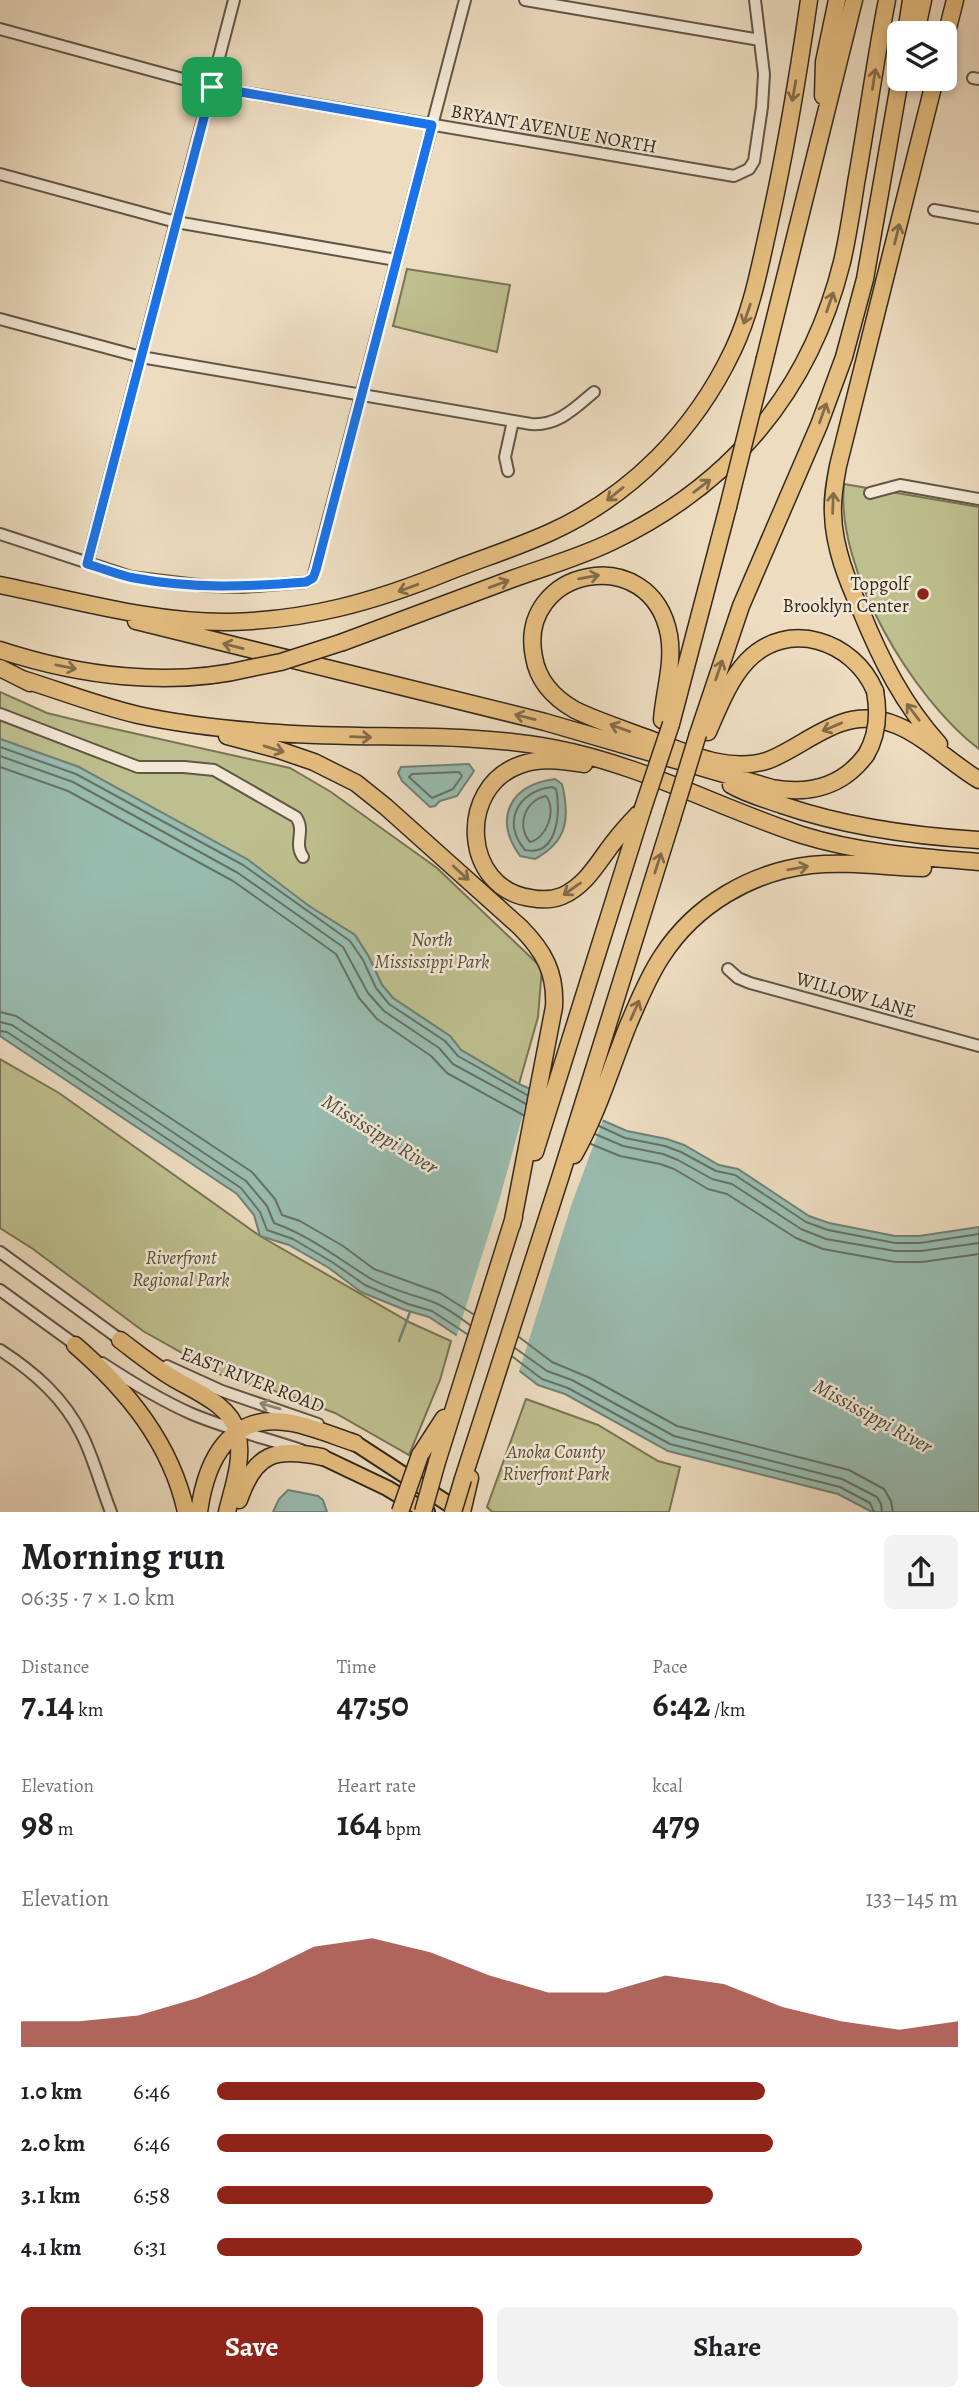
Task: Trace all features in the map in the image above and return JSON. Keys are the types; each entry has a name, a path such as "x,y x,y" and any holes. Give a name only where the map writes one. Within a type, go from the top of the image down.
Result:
{"highway":[{"path":"800,0 798,17 803,43"},
{"path":"0,585 169,618 229,622 289,618 355,605 389,595 544,535 603,503 651,465 679,436 711,391 733,351 749,308 761,263 809,0"},
{"path":"823,120 824,62 836,0"},
{"path":"0,650 65,667 131,676 224,673 281,662 343,642 608,544 658,517 701,488 729,464 754,437 798,374 823,322 846,244 887,0"},
{"path":"908,21 911,0"},
{"path":"919,21 923,0"},
{"path":"948,21 953,0"},
{"path":"949,21 953,0"},
{"path":"666,722 728,506 854,1"},
{"path":"453,1512 741,606 819,425 844,357 865,279 898,91"},
{"path":"933,91 838,466 833,514 846,578 890,677 933,737 979,779"},
{"path":"425,1512 455,1401 663,751 666,722 670,650 667,628 654,600 636,584 608,575 576,579 558,590 543,607 533,635 533,657 547,689 575,710 708,760 735,765 769,761 847,721 876,720 913,733 979,779"},
{"path":"0,585 198,638 545,722 772,788 810,790 844,776 866,754 872,743 877,723 875,691 858,663 836,647 810,639 784,641 764,649 746,662 701,736"},
{"path":"0,668 55,695 146,721 243,739 323,765 365,789 520,927 542,951 550,967 555,990 512,1225"},
{"path":"22,679 111,708 176,722 279,733 487,740 552,748 626,768 790,831 846,846 900,856 979,862"},
{"path":"642,810 616,838 584,880 567,893 553,898 524,897 502,888 488,873 477,850 475,824 483,798 501,775 528,762 553,760 593,766 714,801"},
{"path":"708,770 743,791 816,816 894,832 979,840"},
{"path":"560,1178 588,1131 646,984 664,953 696,916 734,889 771,874 813,865 979,869"},
{"path":"120,1340 213,1403 230,1418 237,1431 239,1461 227,1512"},
{"path":"75,1345 112,1379 147,1422 172,1466 186,1512"},
{"path":"400,1512 420,1455 455,1401"},
{"path":"461,1512 488,1401"},
{"path":"199,1512 211,1463 222,1446 237,1431 260,1423 282,1422 305,1426 355,1443"},
{"path":"234,1512 248,1477 261,1460 279,1453 322,1457"}],"main road":[{"name":"EAST RIVER ROAD","path":"355,1443 461,1512"},
{"path":"322,1457 387,1488 425,1512"}],"street":[{"path":"87,564 234,0"},
{"path":"0,534 131,578 243,587 306,582 313,578 465,0"},
{"path":"525,0 760,40 755,0"},
{"name":"BRYANT AVENUE NORTH","path":"0,29 212,87 734,176 749,169 756,149 764,74 760,40"},
{"path":"0,174 176,222 396,260"},
{"path":"934,210 979,218"},
{"path":"0,319 141,357 531,424 549,424 563,417 594,392"},
{"path":"508,471 505,457 513,421"},
{"path":"870,493 900,485 979,499"},
{"path":"0,714 138,767 214,770 296,817 301,825 298,845 303,857"},
{"name":"WILLOW LANE","path":"728,968 738,978 750,983 979,1046"},
{"name":"EAST RIVER ROAD","path":"0,1252 146,1356 232,1395 307,1419 355,1443"},
{"path":"0,1290 75,1345 176,1407 237,1431 322,1457"},
{"path":"0,1350 36,1376 60,1401 82,1435 111,1512"}],"green space":[{"path":"407,269 510,285 497,352 393,326"},
{"name":"Topgolf Brooklyn Center","path":"844,484 979,507 979,749 928,698 883,629 865,592 852,554 844,518"},
{"name":"North Mississippi Park","path":"0,692 47,713 290,768 331,792 437,868 542,968 538,1017 519,1084 461,1050 450,1036 393,998 382,985 355,935 79,767 0,739"},
{"name":"Riverfront Regional Park","path":"0,1059 59,1093 260,1236 411,1323 451,1341 440,1380 409,1455 335,1413 223,1376 143,1331 33,1249 0,1228"},
{"name":"Anoka County Riverfront Park","path":"526,1399 598,1425 658,1461 680,1467 669,1512 492,1512 487,1507"}],"water":[{"name":"Mississippi River","path":"0,739 79,767 247,859 309,906 355,935 382,985 393,998 450,1036 461,1050 519,1084 627,1131 667,1139 684,1145 719,1165 738,1169 809,1216 829,1223 895,1236 919,1236 979,1227 979,1512 872,1512 838,1494 668,1451 565,1394 538,1385 495,1352 479,1350 429,1317 361,1292 329,1268 289,1245 260,1236 254,1215 237,1194 0,1036"},
{"path":"469,764 474,771 457,796 430,807 402,781 398,773 401,767"},
{"path":"555,779 562,784 566,808 564,828 554,844 535,859 520,856 508,829 510,806 527,788"},
{"path":"288,1490 318,1496 323,1500 327,1512 273,1512 279,1499"}],"pier":[{"path":"531,1085 604,1117 572,1203 518,1375 494,1355 477,1353 456,1338 499,1201"}],"waterway":[{"path":"399,1341 410,1312"}],"place":[{"name":"Topgolf Brooklyn Center","path":"923,594"}],"route":[{"path":"212,87 432,125 316,570 313,578 306,582 243,587 205,586 131,578 87,564 212,87"}]}
